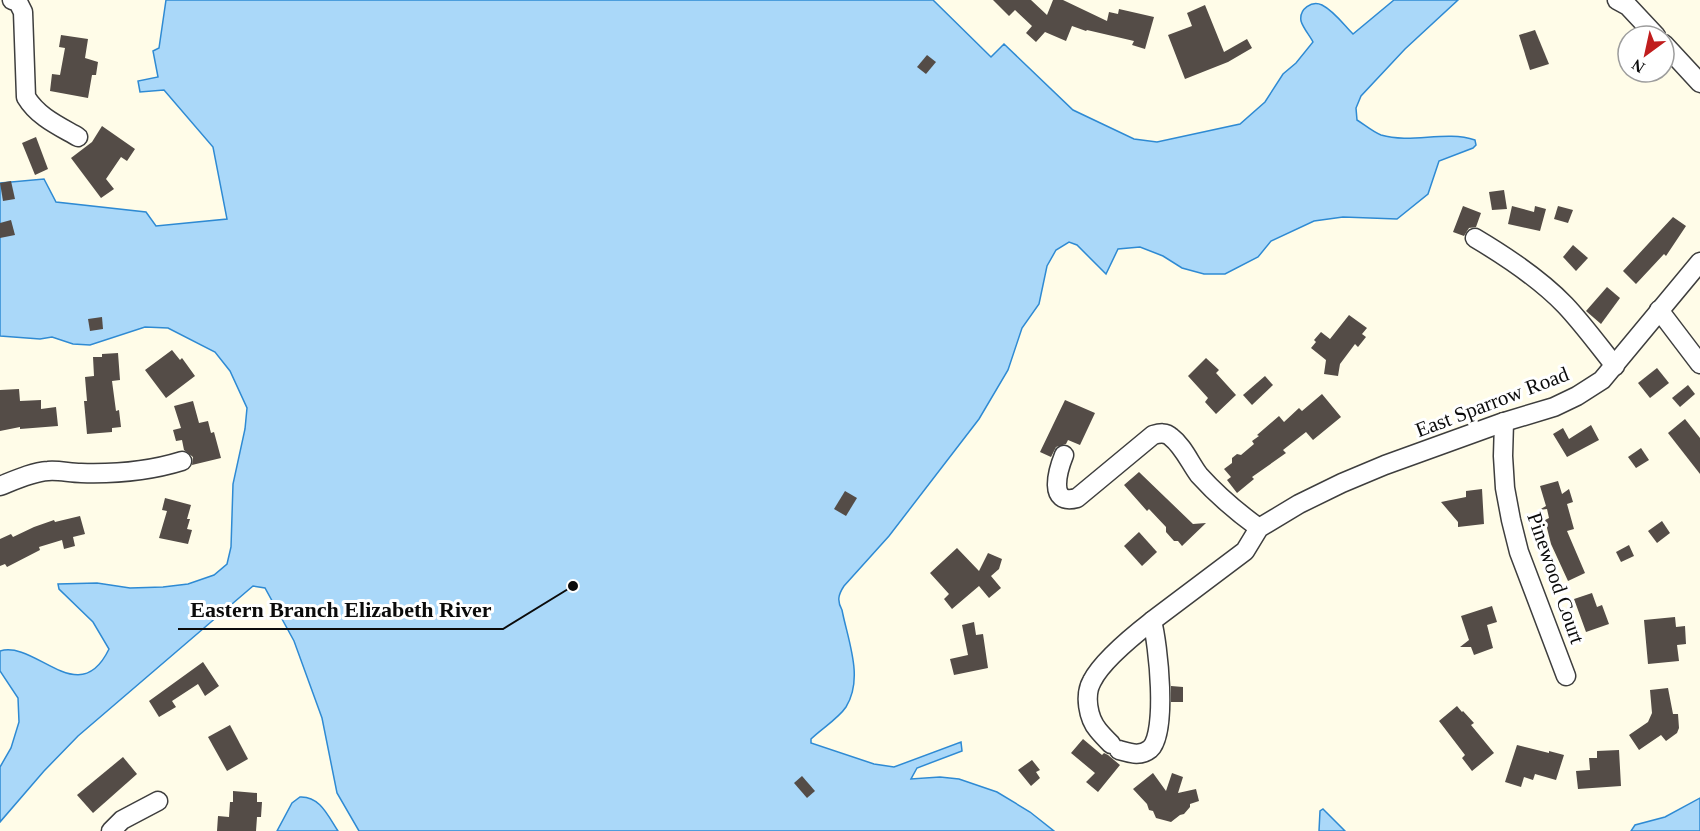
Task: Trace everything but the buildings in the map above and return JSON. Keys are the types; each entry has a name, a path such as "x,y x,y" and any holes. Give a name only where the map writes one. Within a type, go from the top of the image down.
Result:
{"street":[{"path":"12,0 18,2 23,12 26,97 41,115 78,137"},
{"path":"1617,0 1628,6 1645,24"},
{"path":"1676,57 1700,83"},
{"path":"1474,238 1508,258 1550,290 1615,366"},
{"name":"East Sparrow Road","path":"1259,528 1299,504 1342,483 1504,422 1554,407 1577,396 1602,380 1615,366 1700,262"},
{"path":"1659,310 1700,364"},
{"name":"Pinewood Court","path":"1504,422 1505,488 1511,520 1519,552 1566,676"},
{"path":"1064,455 1058,469 1056,485 1058,492 1064,498 1071,500 1077,498 1153,435 1166,434 1172,438 1213,490 1259,528 1245,551 1152,621 1131,638 1092,679 1088,704 1090,715 1097,729 1115,747 1133,754 1150,749 1155,742 1158,728 1157,639 1152,621"},
{"path":"0,486 49,471 81,473 142,470 182,461"},
{"path":"111,831 122,820 158,801"}],"water":[{"path":"166,0 933,0 991,57 1004,44 1073,110 1134,139 1157,142 1240,124 1265,102 1283,74 1296,63 1313,42 1301,21 1304,9 1310,5 1322,5 1335,14 1353,34 1394,0 1458,0 1405,49 1361,96 1356,108 1357,120 1381,135 1405,138 1464,137 1475,140 1476,145 1439,161 1428,194 1397,219 1343,217 1314,221 1271,241 1258,257 1225,274 1204,274 1182,268 1163,256 1140,247 1118,249 1106,274 1077,245 1069,242 1056,250 1047,266 1039,304 1022,328 1008,370 979,419 889,536 842,589 839,604 853,659 854,684 846,707 839,716 811,739 811,743 874,764 894,767 961,742 962,751 917,768 911,779 940,777 959,779 997,792 1030,812 1054,831 359,831 337,793 322,718 294,641 265,588 253,586 78,736 0,822 0,767 11,748 19,722 18,698 0,671 0,651 14,650 71,674 84,674 97,666 109,649 93,622 59,589 58,584 97,583 130,588 188,584 214,575 227,564 231,547 233,484 245,429 247,408 230,371 215,352 168,328 145,327 90,345 73,344 52,337 40,339 0,336 0,183 44,179 56,202 146,212 156,226 227,219 213,147 164,90 140,92 138,81 158,77 153,51 159,48"},
{"path":"300,797 318,803 338,831 277,831 292,803"},
{"path":"1700,798 1700,831 1631,831 1635,825 1665,817"},
{"path":"1323,809 1345,831 1319,831 1320,811"}],"place":[{"name":"Eastern Branch Elizabeth River","path":"573,586"}]}
